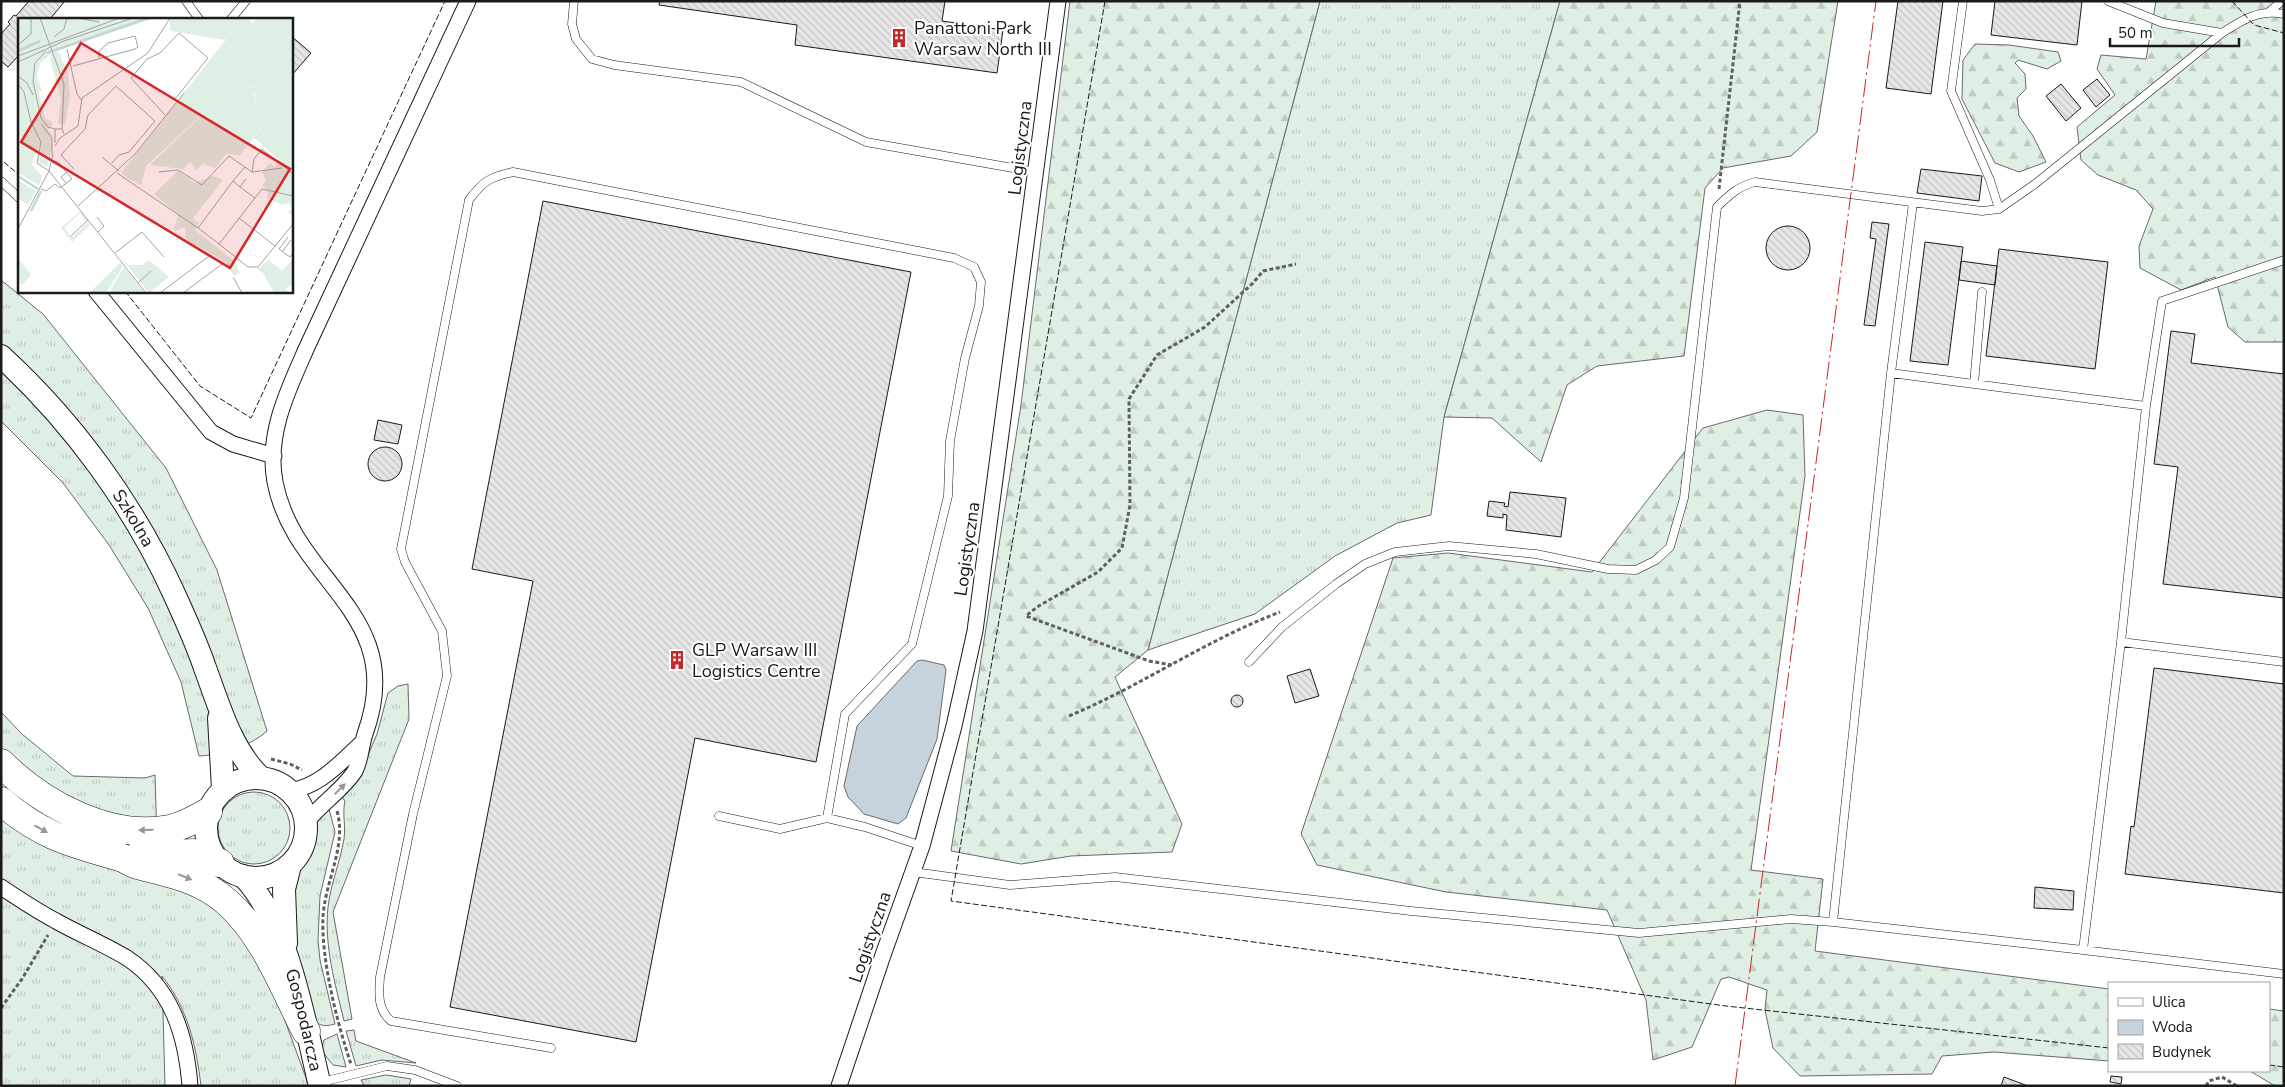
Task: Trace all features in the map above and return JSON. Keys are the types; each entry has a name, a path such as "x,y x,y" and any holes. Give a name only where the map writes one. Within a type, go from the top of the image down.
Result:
{"highway":[{"path":"1,763 38,794 68,812 102,825 138,830 168,829 183,825 208,812"},
{"path":"1,801 32,824 59,839 136,864 174,872 192,879 226,901 247,922 262,944 306,1031"},
{"path":"122,858 186,852 201,855 220,863"}],"street":[{"path":"220,863 212,852 207,839 206,826 208,812 214,800 223,790 235,782 248,778 262,778 276,782 290,791 298,800 306,823 338,791 355,770 360,760 362,743 374,704 376,686 374,666 368,641 354,614 294,534 275,481 275,434 282,405 296,372 468,1"},
{"name":"Logistyczna","path":"839,1086 882,955 922,846 954,726 975,631 1058,1"},
{"path":"97,292 211,432 233,444 274,456"},
{"name":"Szkolna","path":"1,356 59,416 103,471 124,502 175,596 205,668 219,710 247,761 262,778"},
{"name":"Szkolna","path":"219,710 223,790"},
{"path":"290,791 304,788 323,778 362,743"},
{"name":"Gospodarcza","path":"286,952 284,889 290,864 302,846 306,823"},
{"name":"Gospodarcza","path":"220,863 230,871 243,876 268,876 290,864"},
{"name":"Gospodarcza","path":"243,876 264,902 286,952 320,1084"},
{"path":"1,887 56,922 127,959 155,984 174,1012 180,1026 188,1054 190,1086"}],"lane":[{"path":"186,1 198,18"},
{"path":"232,18 246,1"},
{"path":"574,1 572,24 576,39 592,59 614,65 741,82 866,142 1036,172"},
{"path":"1963,1 1950,91 1990,180 1999,209"},
{"path":"2108,1 2163,24 2222,33"},
{"path":"1249,662 1282,627 1318,598 1365,564 1395,552 1449,546 1536,554 1608,569 1636,570 1656,560 1670,547 1684,498 1717,207 1732,192 1755,182 1982,211 1999,209 2035,184 2222,33 2247,17 2270,11 2282,1"},
{"path":"2270,11 2284,14"},
{"path":"551,1048 391,1021 383,1014 380,1000 380,977 412,823 447,676 442,631 405,562 401,549 469,200 480,185 494,176 513,172 954,258 974,267 981,282 979,306 965,358 950,441 948,496 912,644 845,714 827,818"},
{"path":"1,180 18,197"},
{"path":"1833,922 1891,373 1913,203"},
{"path":"2083,950 2121,642 2146,406 2162,301 2284,260"},
{"path":"1974,384 1982,292"},
{"path":"1891,373 2146,406"},
{"path":"2121,642 2284,662"},
{"path":"719,816 780,828 827,818 866,827 922,846"},
{"path":"913,872 1010,885 1115,877 1411,911 1639,933 1790,919 1833,922 2284,974"},
{"path":"320,1084 354,1073 388,1066 401,1067 442,1083 457,1086"}],"path":[{"path":"1717,207 1740,1"},
{"path":"1172,665 1148,661 1026,616 1037,607 1098,572 1122,548 1130,505 1129,399 1157,356 1205,327 1253,283 1262,271 1296,264"},
{"path":"1069,716 1102,702 1131,685 1252,623 1318,598"},
{"path":"337,811 340,834 325,902 324,945 344,1041 354,1073"},
{"path":"1,1008 22,979 56,922"},
{"path":"2206,1086 2209,1081 2222,1077 2237,1086"}],"green space":[{"path":"1070,1 1320,1 1148,650 1115,677 1182,824 1172,852 1071,856 1021,864 951,851 1021,405"},
{"path":"1320,1 1560,1 1444,417 1431,515 1397,523 1335,556 1255,614 1148,650"},
{"path":"1560,1 1838,1 1817,132 1791,156 1723,168 1705,188 1684,356 1597,366 1567,385 1541,462 1492,418 1444,417"},
{"path":"2156,1 2284,1 2284,342 2245,342 2228,327 2215,277 2181,290 2140,268 2139,246 2153,209 2136,190 2098,175 2081,160 2077,127 2115,95 2097,69 2101,55 2146,59"},
{"path":"1975,44 2009,45 2058,52 2061,61 2047,69 2018,60 2015,63 2025,74 2026,89 2017,98 2019,116 2033,136 2046,162 2019,172 1995,163 1962,99 1963,60"},
{"path":"1,280 43,314 166,468 217,570 267,731 253,741 226,752 199,756 181,682 148,608 109,545 63,483 1,421"},
{"path":"1767,410 1803,415 1805,476 1751,870 1823,879 1815,951 2108,989 2108,1061 1994,1052 1942,1056 1932,1074 1800,1076 1773,1048 1765,1010 1767,990 1729,977 1721,979 1692,1047 1653,1060 1646,1000 1607,910 1446,892 1317,865 1301,834 1393,558 1448,553 1592,572 1703,428"},
{"path":"408,684 409,719 333,912 352,1019 344,1021 331,964 327,922 329,898 344,839 345,801 340,794 369,753 377,734 388,693 398,686"},
{"path":"1,712 22,734 73,776 145,778 155,775 158,876 232,916 273,988 309,1086 201,1086 189,1028 178,1001 162,976 165,1086 1,1086"},
{"path":"254,792 274,798 284,808 290,828 284,848 274,858 254,864 234,858 224,848 218,828 224,808 234,798"},
{"path":"328,805 335,832 320,896 318,940 320,960 335,1024 324,1026 315,1021 294,944 294,874 308,852 316,821"},
{"path":"2270,1009 2284,1011 2284,1086 2275,1086 2252,1072 2270,1072"},
{"path":"354,1030 356,1041 416,1063 382,1060 356,1066 346,1031"},
{"path":"337,1034 346,1067 333,1065 321,1050 324,1040"},
{"path":"386,1075 411,1079 409,1086 364,1086 361,1080"}],"water":[{"path":"922,660 944,665 946,670 937,739 906,818 898,824 864,814 848,797 844,786 857,726 917,661"}],"building":[{"path":"29,1 65,1 51,18 18,18 18,56 8,67 1,61 1,34 10,24 8,22 14,15 16,16"},
{"name":"Panattoni Park Warsaw North III","path":"660,1 945,1 942,21 1003,30 997,73 795,45 797,25 659,5"},
{"path":"1898,1 1943,1 1931,94 1886,88"},
{"path":"1995,1 2082,1 2077,45 1991,35"},
{"path":"292,37 311,53 292,75"},
{"path":"2097,79 2110,95 2096,107 2083,90"},
{"path":"2061,84 2081,108 2066,121 2046,96"},
{"path":"1921,169 1982,176 1979,201 1917,193"},
{"name":"GLP Warsaw III Logistics Centre","path":"543,201 911,272 816,762 695,738 636,1042 450,1007 533,581 472,569"},
{"path":"1872,222 1889,224 1875,326 1864,325 1876,239 1870,238"},
{"path":"1788,226 1800,230 1806,236 1810,248 1806,260 1800,266 1788,270 1776,266 1770,260 1766,248 1770,236 1776,230"},
{"path":"1925,242 1963,247 1948,365 1910,361"},
{"path":"1999,249 2108,262 2095,369 1986,356"},
{"path":"1961,261 1997,266 1995,285 1959,280"},
{"path":"2171,331 2195,334 2191,363 2284,374 2284,598 2163,584 2178,467 2154,464"},
{"path":"378,420 402,425 398,444 374,440"},
{"path":"385,447 397,452 402,464 397,476 385,481 373,476 368,464 373,452"},
{"path":"1510,492 1566,498 1561,537 1506,530 1507,515 1503,514 1503,518 1487,516 1489,501 1505,503 1504,506 1508,507"},
{"path":"2154,668 2284,684 2284,893 2125,874 2131,826 2134,827"},
{"path":"1310,669 1319,696 1295,703 1287,676"},
{"path":"1239,695 1242,696 1242,706 1235,707 1232,706 1231,699 1232,696"},
{"path":"2035,887 2074,891 2073,910 2034,908"},
{"path":"2111,1076 2122,1077 2121,1084 2110,1082"},
{"path":"2004,1077 2028,1086 2001,1086"}],"fence":[{"path":"126,292 200,386 251,418 445,1"},
{"path":"1105,1 951,901 1726,1006 2108,1048"},
{"path":"2232,1 2254,25 2284,33"},
{"path":"4,162 18,174"},
{"path":"2270,1065 2284,1067"}],"power":[{"path":"1735,1086 1876,1"}],"place":[{"name":"Panattoni Park Warsaw North III","path":"899,38"},
{"name":"GLP Warsaw III Logistics Centre","path":"677,660"}]}
